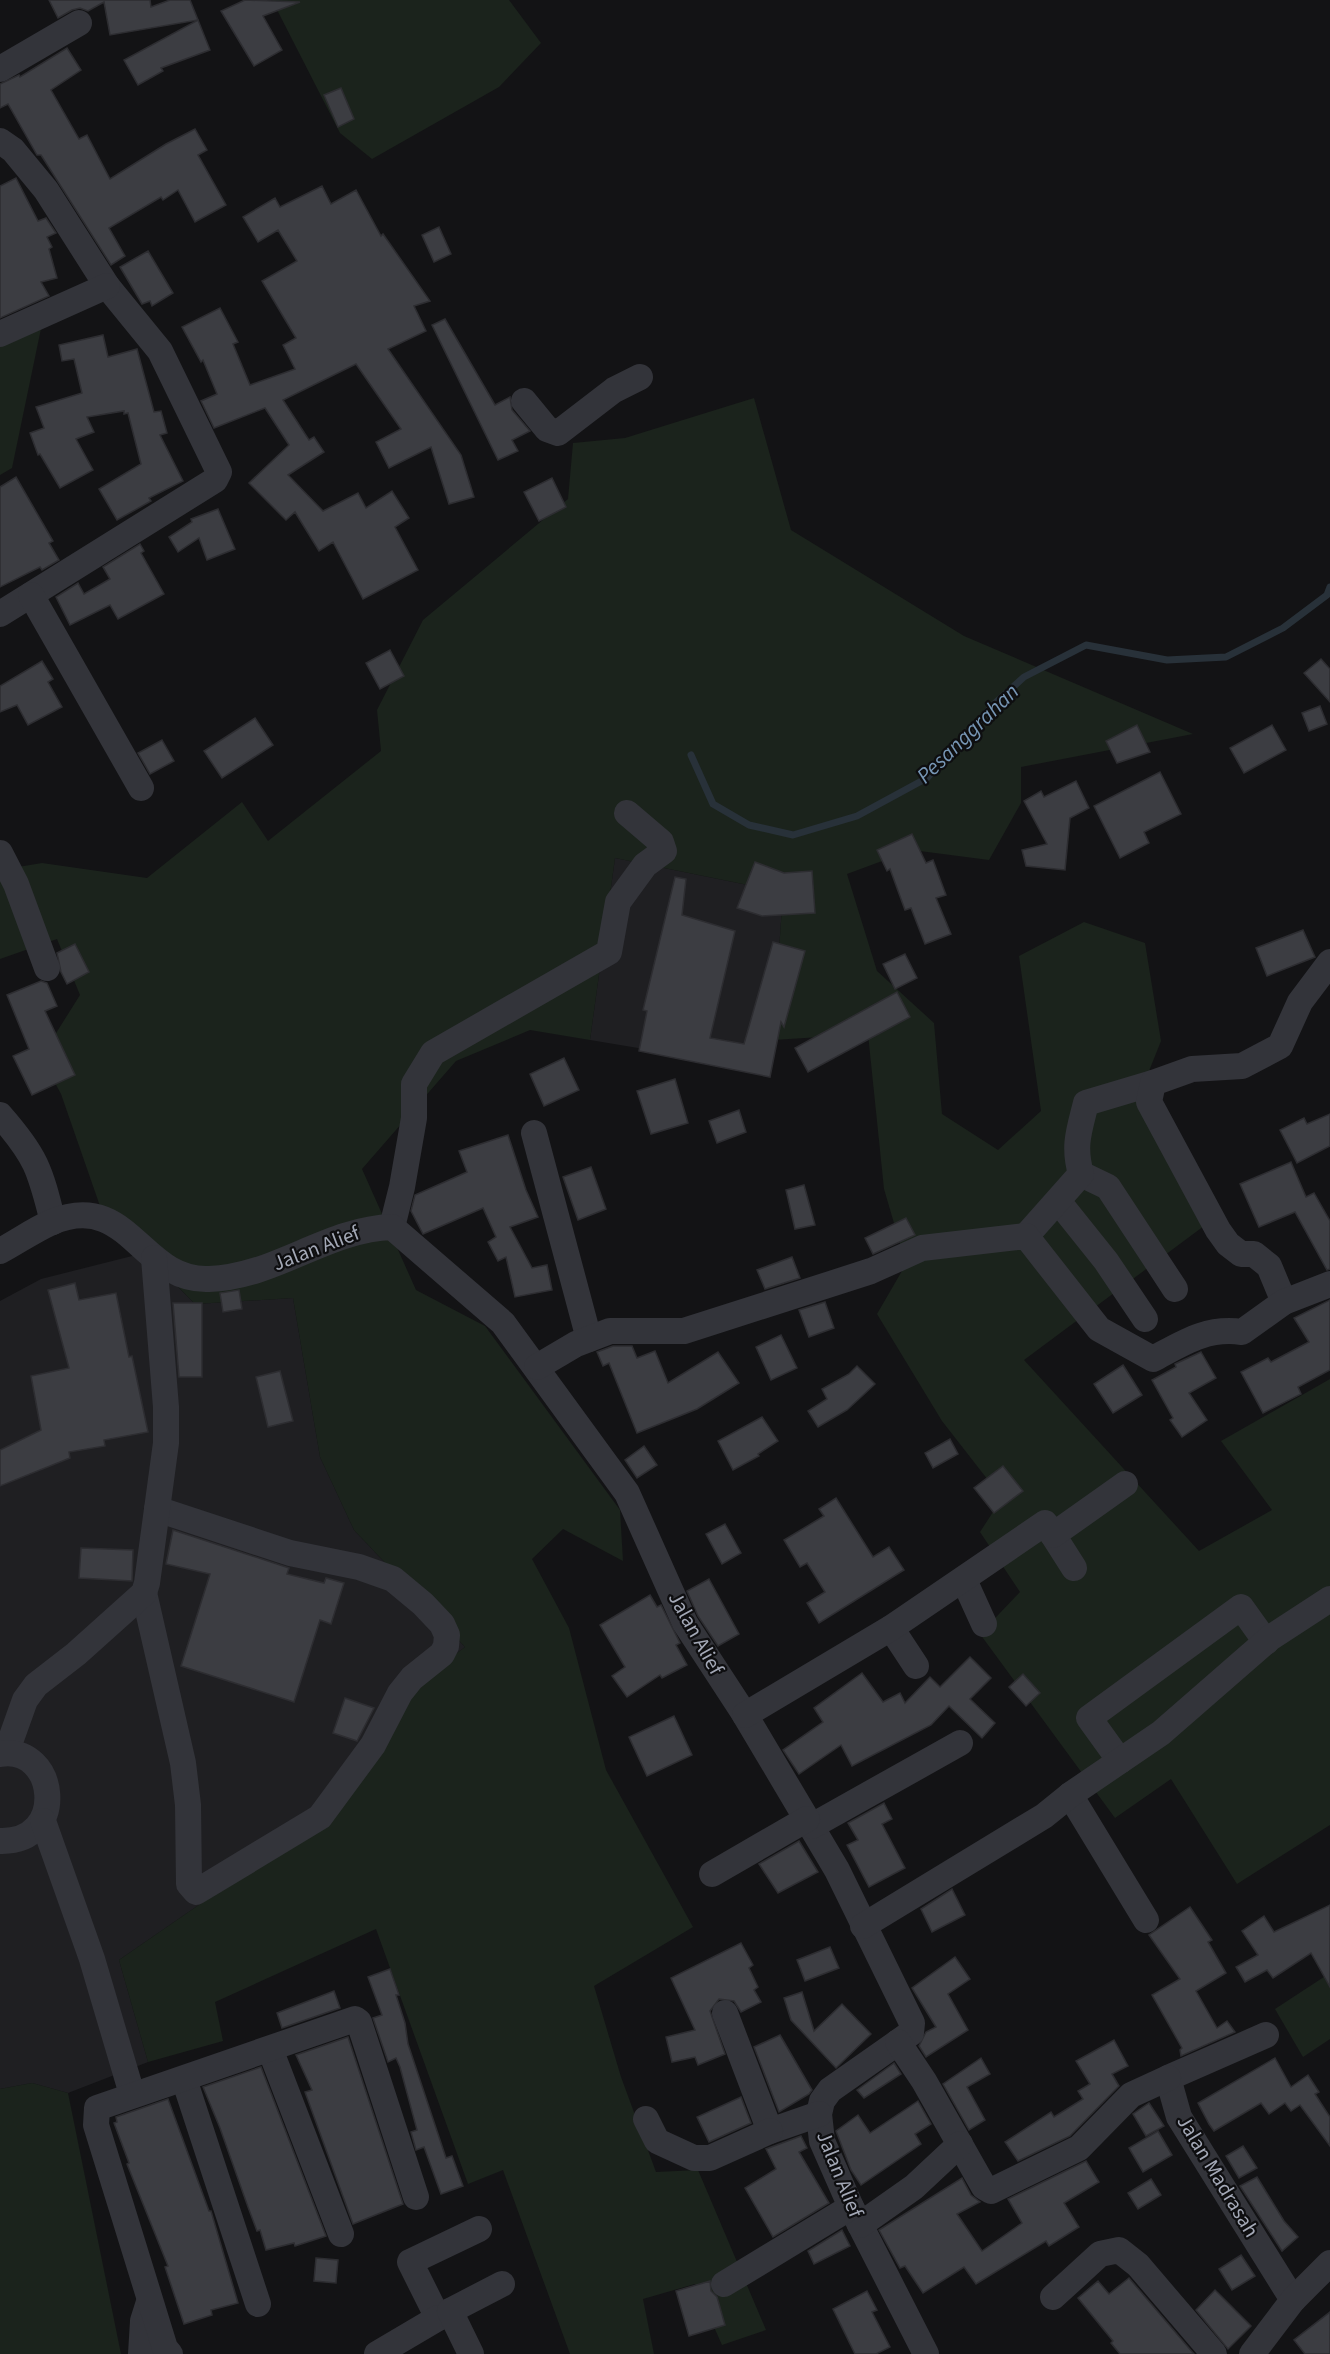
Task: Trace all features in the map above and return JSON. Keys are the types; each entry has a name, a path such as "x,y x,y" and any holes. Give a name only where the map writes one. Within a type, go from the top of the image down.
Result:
{"street":[{"path":"0,69 79,23"},
{"path":"0,141 13,150 46,190 107,286 160,351 219,472 215,480 0,614"},
{"path":"0,334 107,286"},
{"path":"524,401 547,429 558,433 614,390 640,377"},
{"path":"31,595 141,788"},
{"path":"392,1227 402,1187 414,1118 414,1084 433,1053 609,952 618,902 645,866 664,851 661,842 627,813"},
{"path":"0,853 16,884 47,968"},
{"path":"1175,1289 1108,1187 1081,1174 1076,1155 1077,1136 1086,1103 1192,1069 1242,1066 1280,1046 1300,1002 1330,962"},
{"path":"1153,1083 1149,1102 1218,1230 1228,1244 1241,1254 1254,1254 1269,1266 1284,1302"},
{"path":"0,1115 35,1160 52,1222"},
{"path":"534,1133 589,1339"},
{"path":"537,1367 589,1339 610,1331 684,1331 871,1271 922,1248 1026,1236 1081,1174"},
{"path":"1058,1201 1106,1261 1145,1319"},
{"name":"Jalan Alief","path":"0,1251 52,1222 91,1214 111,1220 154,1258 183,1275 206,1280 230,1277 272,1265 345,1234 367,1228 392,1227 503,1323 627,1492 685,1623 745,1715 810,1822 837,1870 912,2023 911,2032 830,2090 822,2101 819,2114 822,2141 856,2216 926,2354"},
{"path":"1026,1236 1098,1329 1153,1359 1189,1340 1220,1329 1242,1332 1284,1302 1330,1284"},
{"path":"154,1258 166,1407 166,1443 150,1568 144,1593 183,1762 188,1805 189,1884 196,1892 320,1817 373,1745 400,1693 412,1678 442,1654 446,1646 447,1635 442,1624 393,1579 359,1567 290,1553 159,1501"},
{"path":"1053,1535 1125,1484"},
{"path":"745,1715 891,1628 1045,1523 1074,1568"},
{"path":"964,1580 984,1624"},
{"path":"0,1841 13,1841 30,1834 43,1821 49,1803 47,1785 38,1768 24,1757 3,1753 25,1700 36,1685 76,1654 144,1593"},
{"path":"863,1926 1044,1816 1070,1795 1161,1732 1266,1642 1330,1599"},
{"path":"1120,1761 1089,1718 1241,1607 1266,1642"},
{"path":"891,1628 916,1666"},
{"path":"712,1874 960,1743"},
{"path":"1070,1795 1146,1920"},
{"path":"43,1821 92,1959 132,2094"},
{"path":"725,2013 770,2131"},
{"path":"170,2354 165,2348 94,2113 96,2108 270,2049 350,2018 359,2022 416,2197"},
{"path":"898,2042 924,2080 984,2187 991,2192 1079,2148 1131,2095 1266,2035"},
{"path":"270,2049 341,2234"},
{"name":"Jalan Madrasah","path":"1168,2078 1179,2116 1293,2300"},
{"path":"184,2079 258,2304"},
{"path":"646,2119 657,2141 694,2158 710,2158 770,2131 819,2114"},
{"path":"724,2283 914,2187 960,2144"},
{"path":"471,2354 410,2262 479,2229"},
{"path":"1053,2297 1100,2254 1119,2250 1138,2265 1214,2354"},
{"path":"1252,2354 1293,2300 1330,2263"},
{"path":"377,2354 444,2314 502,2284"},
{"path":"141,2354 143,2321 150,2299"}],"shaded area":[{"path":"272,0 509,0 541,43 499,87 372,159 340,133"},
{"path":"43,319 12,468 0,475 0,336"},
{"path":"754,398 791,530 964,636 1193,734 1021,767 1021,803 989,860 912,850 847,874 877,971 934,1023 942,1114 998,1150 1041,1111 1019,956 1084,922 1145,943 1161,1041 1137,1101 1208,1223 1024,1360 1199,1551 1272,1510 1221,1441 1330,1379 1330,1825 1237,1884 1171,1779 1115,1818 980,1634 1020,1592 980,1532 1002,1498 942,1421 877,1314 906,1264 884,1189 868,1034 773,1040 783,892 615,858 590,1040 530,1030 456,1061 362,1169 416,1290 485,1326 620,1510 623,1561 563,1529 532,1559 569,1628 606,1770 693,1927 594,1986 621,2077 656,2172 698,2170 766,2330 722,2345 695,2284 643,2299 654,2354 570,2354 503,2170 468,2184 376,1929 215,2002 223,2041 148,2062 119,1960 325,1818 393,1702 465,1647 354,1530 320,1457 293,1298 195,1304 101,1209 61,1094 41,1057 80,995 57,939 0,959 0,870 42,863 147,878 242,802 268,841 381,751 377,710 423,620 568,499 573,443 625,438"},
{"path":"615,858 783,892 773,1040 746,1066 590,1040"},
{"path":"144,1253 195,1304 293,1298 320,1457 354,1530 465,1647 393,1702 325,1818 119,1960 148,2062 68,2093 32,2083 0,2089 0,1301 41,1279"},
{"path":"1330,1973 1330,2039 1303,2057 1275,2009"},
{"path":"32,2083 68,2093 121,2354 0,2354 0,2089"}],"building":[{"path":"49,0 150,0 151,7 170,0 190,0 198,20 110,35 104,2 88,11 80,8 58,18"},
{"path":"245,0 300,2 263,16 282,50 254,66 221,11"},
{"path":"198,20 210,50 161,68 163,71 138,85 124,60"},
{"path":"67,48 81,70 51,90 79,139 87,135 110,179 195,129 207,150 198,155 226,205 195,222 178,190 163,200 161,197 109,228 125,256 111,265 41,155 37,155 8,104 0,108 0,84 19,75 20,77"},
{"path":"341,88 354,119 338,127 324,95"},
{"path":"16,178 38,221 46,218 56,233 47,237 52,247 49,249 57,278 41,282 49,296 0,318 0,186"},
{"path":"322,186 331,204 356,190 381,236 383,234 430,301 414,306 426,331 388,349 461,455 474,497 449,504 431,447 389,468 376,442 401,429 356,364 283,400 309,440 314,437 324,452 288,475 323,511 358,493 366,508 392,491 409,518 395,527 418,570 363,599 333,542 319,551 295,512 286,520 249,483 289,445 265,408 214,428 201,401 217,394 203,360 201,362 182,327 220,308 238,342 233,344 250,385 295,369 283,345 296,338 262,281 297,261 278,230 258,242 243,217 275,198 280,207"},
{"path":"439,227 451,254 434,262 422,235"},
{"path":"148,251 173,293 152,306 150,301 142,304 120,267"},
{"path":"445,319 495,405 510,397 512,410 530,431 512,440 518,451 498,460 432,325"},
{"path":"103,335 108,357 137,349 154,412 161,411 167,433 160,435 183,481 149,498 151,501 117,520 99,489 141,464 128,413 124,414 124,411 87,417 94,432 76,439 93,470 60,488 40,454 38,455 30,433 44,428 36,407 82,393 74,359 62,361 59,345"},
{"path":"16,477 53,541 49,543 59,560 42,570 40,567 0,587 0,487"},
{"path":"552,478 566,507 539,521 524,492"},
{"path":"218,509 235,549 207,560 199,538 178,552 169,537 192,522 191,519"},
{"path":"140,544 144,551 141,553 164,594 118,619 110,605 70,625 56,597 78,583 84,594 110,579 103,567"},
{"path":"390,650 404,676 380,689 366,663"},
{"path":"1321,659 1330,669 1330,702 1304,673"},
{"path":"42,661 53,679 48,682 62,707 28,725 17,705 0,712 0,686"},
{"path":"1320,706 1327,724 1309,731 1302,713"},
{"path":"255,718 273,745 222,778 204,751"},
{"path":"1137,725 1150,752 1117,763 1106,741"},
{"path":"1272,725 1286,750 1244,773 1230,748"},
{"path":"162,740 174,761 150,774 138,753"},
{"path":"1160,772 1181,814 1144,832 1149,843 1120,858 1094,806"},
{"path":"1076,781 1089,808 1070,818 1065,870 1026,866 1022,850 1047,844 1024,801 1041,791 1044,797"},
{"path":"912,834 926,863 933,860 946,895 936,898 951,934 925,944 911,908 905,910 890,869 887,871 877,850"},
{"path":"755,862 784,873 812,871 815,913 762,916 737,908"},
{"path":"675,877 686,879 682,915 735,931 710,1038 744,1044 773,942 805,951 784,1027 781,1022 770,1077 639,1051 647,1011 643,1010"},
{"path":"1303,930 1315,957 1267,976 1256,948"},
{"path":"75,944 89,972 67,984 61,972 57,953"},
{"path":"905,954 917,978 895,989 883,964"},
{"path":"41,981 47,983 57,1006 45,1011 75,1075 32,1095 13,1056 29,1049 7,995"},
{"path":"897,992 910,1017 808,1072 795,1048"},
{"path":"564,1058 579,1090 544,1106 530,1074"},
{"path":"675,1079 688,1123 651,1134 637,1091"},
{"path":"739,1110 746,1132 717,1143 709,1121"},
{"path":"1330,1114 1330,1146 1297,1163 1280,1130 1304,1118 1307,1124"},
{"path":"508,1135 526,1190 538,1217 510,1227 532,1268 547,1265 552,1290 515,1297 506,1257 498,1261 488,1242 496,1237 483,1208 423,1234 411,1211 415,1195 467,1172 459,1151"},
{"path":"1291,1162 1306,1197 1314,1193 1330,1221 1330,1269 1327,1270 1295,1212 1259,1227 1240,1184"},
{"path":"591,1167 606,1209 578,1220 563,1177"},
{"path":"804,1185 815,1225 795,1229 786,1190"},
{"path":"906,1218 915,1235 873,1254 865,1238"},
{"path":"792,1257 800,1278 765,1289 757,1270"},
{"path":"75,1283 79,1300 116,1293 148,1432 104,1440 105,1446 69,1452 70,1458 0,1486 0,1450 41,1430 31,1376 69,1368 48,1290"},
{"path":"239,1290 242,1309 223,1312 220,1293"},
{"path":"1330,1300 1330,1370 1298,1387 1301,1394 1263,1413 1241,1372 1268,1358 1271,1362 1309,1342 1294,1318"},
{"path":"825,1302 834,1328 809,1337 799,1310"},
{"path":"173,1303 202,1303 202,1377 179,1377"},
{"path":"781,1335 797,1368 771,1380 756,1347"},
{"path":"613,1346 632,1346 637,1358 655,1351 668,1383 718,1352 739,1383 697,1409 637,1433 609,1363 603,1366 597,1352"},
{"path":"1201,1352 1216,1378 1189,1393 1207,1420 1182,1437 1170,1420 1173,1418 1152,1380 1176,1367 1175,1364"},
{"path":"1123,1365 1142,1395 1113,1413 1094,1384"},
{"path":"857,1366 875,1384 847,1410 818,1427 808,1411 827,1399 822,1389 849,1374"},
{"path":"280,1371 293,1421 268,1427 256,1377"},
{"path":"762,1417 778,1441 758,1454 759,1456 733,1470 718,1441"},
{"path":"950,1439 958,1454 933,1468 925,1453"},
{"path":"644,1446 657,1465 637,1478 625,1460"},
{"path":"1003,1466 1023,1491 994,1513 974,1488"},
{"path":"836,1498 873,1557 889,1547 904,1570 819,1623 807,1603 825,1592 807,1563 800,1567 784,1540 824,1516 819,1509"},
{"path":"725,1524 741,1553 722,1564 706,1534"},
{"path":"173,1530 289,1568 287,1574 324,1583 326,1578 344,1583 331,1624 320,1620 294,1702 181,1666 210,1574 166,1564"},
{"path":"81,1548 133,1550 132,1581 79,1578"},
{"path":"709,1579 739,1634 718,1646 698,1616 687,1591"},
{"path":"650,1595 657,1607 661,1605 680,1643 676,1645 687,1665 662,1678 660,1675 627,1697 612,1676 625,1667 600,1625"},
{"path":"970,1657 991,1678 970,1699 995,1723 982,1738 949,1706 931,1725 852,1766 841,1745 799,1774 783,1750 823,1722 814,1708 862,1673 883,1702 900,1693 905,1703 930,1677 940,1687"},
{"path":"1023,1674 1040,1693 1026,1706 1009,1687"},
{"path":"345,1698 374,1708 357,1741 333,1733"},
{"path":"674,1716 692,1755 647,1776 629,1737"},
{"path":"884,1803 892,1819 882,1824 905,1868 869,1887 847,1845 858,1840 848,1823"},
{"path":"799,1841 818,1872 778,1893 759,1864"},
{"path":"952,1889 965,1915 932,1932 921,1909"},
{"path":"1330,1905 1330,1987 1311,1953 1273,1978 1267,1970 1245,1982 1236,1967 1258,1955 1242,1931 1264,1916 1274,1932"},
{"path":"1190,1907 1212,1940 1208,1942 1226,1973 1196,1991 1217,2028 1227,2021 1235,2032 1181,2056 1182,2048 1152,1995 1180,1979 1149,1935"},
{"path":"741,1943 753,1965 749,1968 758,1987 754,1990 761,2002 741,2012 734,2001 719,1999 710,2011 725,2054 698,2065 695,2057 672,2062 666,2037 695,2030 671,1978"},
{"path":"830,1947 839,1968 805,1981 797,1960"},
{"path":"955,1957 970,1979 948,1994 968,2030 926,2057 919,2046 926,2032 936,2027 912,1988"},
{"path":"390,1969 399,1995 396,1995 405,2023 408,2044 446,2158 452,2156 463,2186 441,2194 424,2147 416,2150 411,2132 417,2130 400,2067 396,2058 388,2062 373,2018 382,2015 368,1977"},
{"path":"334,1991 340,2008 282,2028 277,2013"},
{"path":"802,1992 814,2031 842,2004 871,2034 836,2068 791,2020 784,1998"},
{"path":"780,2035 812,2090 779,2112 754,2047"},
{"path":"348,2037 403,2204 353,2224 305,2092 312,2090 296,2055"},
{"path":"1114,2040 1128,2066 1112,2074 1119,2086 1070,2136 1018,2161 1005,2142 1051,2112 1054,2117 1083,2099 1078,2091 1090,2084 1076,2061"},
{"path":"981,2058 990,2074 967,2087 985,2120 969,2130 943,2084"},
{"path":"1275,2058 1291,2087 1308,2075 1319,2092 1315,2094 1330,2117 1330,2146 1300,2105 1291,2111 1285,2103 1269,2114 1261,2103 1214,2131 1209,2124 1198,2103"},
{"path":"894,2063 901,2074 864,2098 857,2090"},
{"path":"261,2067 326,2236 295,2246 294,2243 266,2250 203,2087"},
{"path":"741,2097 751,2123 709,2142 697,2117"},
{"path":"168,2099 209,2211 211,2211 238,2303 211,2310 212,2315 184,2324 165,2267 168,2266 127,2164 129,2163 114,2123 117,2122 116,2117"},
{"path":"918,2101 931,2124 915,2134 921,2144 861,2185 851,2170 836,2131 858,2115 870,2133"},
{"path":"1149,2103 1164,2126 1146,2136 1133,2114"},
{"path":"1158,2131 1172,2155 1143,2172 1129,2148"},
{"path":"801,2136 807,2148 799,2152 829,2203 773,2237 745,2188 776,2169 766,2149"},
{"path":"1243,2146 1257,2168 1239,2178 1226,2156"},
{"path":"1086,2161 1099,2182 1064,2203 1079,2227 1049,2246 1046,2241 976,2284 964,2267 923,2293 905,2266 900,2268 879,2230 962,2178 971,2195 980,2202 957,2214 982,2251 1022,2223 1008,2199"},
{"path":"1257,2177 1284,2221 1298,2237 1282,2251 1240,2186"},
{"path":"1151,2179 1161,2195 1138,2209 1128,2193"},
{"path":"842,2230 850,2246 814,2264 808,2251"},
{"path":"1241,2255 1255,2276 1232,2290 1219,2269"},
{"path":"316,2258 338,2260 336,2283 314,2281"},
{"path":"1129,2278 1194,2354 1120,2354 1111,2343 1113,2341 1078,2298 1098,2281 1109,2294"},
{"path":"710,2281 711,2291 717,2297 725,2325 689,2336 676,2291"},
{"path":"1215,2290 1251,2326 1228,2349 1196,2310"},
{"path":"867,2291 877,2310 872,2312 890,2347 876,2354 855,2354 833,2309"},
{"path":"1330,2312 1330,2354 1305,2354 1294,2340"}],"waterway":[{"name":"Pesanggrahan","path":"691,755 713,804 749,825 793,835 857,816 927,778 994,704 1024,677 1086,645 1167,660 1226,657 1283,628 1327,595 1330,587"}]}
